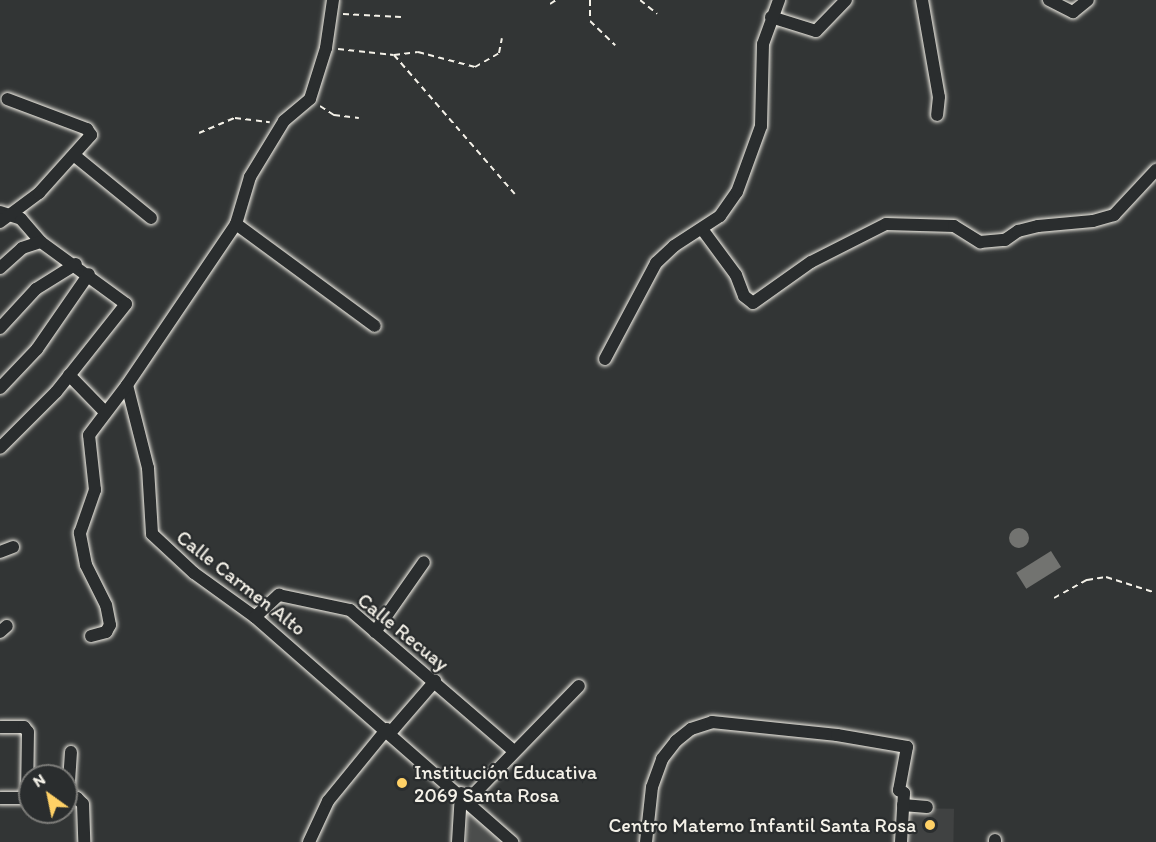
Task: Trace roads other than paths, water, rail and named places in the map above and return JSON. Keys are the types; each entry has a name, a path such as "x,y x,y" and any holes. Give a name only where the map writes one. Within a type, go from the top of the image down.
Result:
{"street":[{"path":"91,636 106,632 110,625 106,605 86,565 80,532 95,490 89,435 127,385 236,224 250,177 284,121 310,99 326,48 333,0"},
{"path":"605,359 656,262 683,239 702,230 720,216 737,192 759,133 763,112 763,44 779,0"},
{"path":"771,17 816,31 846,0"},
{"path":"922,0 939,97 937,115"},
{"path":"1049,0 1073,12 1088,0"},
{"path":"3,217 30,201 90,138 87,129 7,99"},
{"path":"75,156 151,218"},
{"path":"702,230 736,275 744,296 753,303 811,262 886,224 954,226 980,242 1005,240 1018,231 1038,226 1093,221 1114,214 1156,170"},
{"path":"0,448 69,375 126,304 90,274 41,242 21,219 3,217"},
{"path":"236,224 375,326"},
{"path":"0,268 22,248 41,242"},
{"path":"0,328 36,289 76,264"},
{"path":"0,388 37,350 90,274"},
{"path":"69,375 105,412"},
{"name":"Calle Carmen Alto","path":"127,385 148,468 155,541 255,617 464,796 512,842"},
{"path":"0,552 13,547"},
{"path":"375,632 424,562"},
{"name":"Calle Recuay","path":"255,617 279,595 335,604 350,610 513,750"},
{"path":"309,842 328,801 435,681"},
{"path":"458,842 464,796 579,686"},
{"path":"646,842 652,787 662,759 676,741 691,729 721,723 837,735 907,747 899,790 904,793 902,842"},
{"path":"0,726 24,727 28,732 28,764"},
{"path":"70,764 71,752"},
{"path":"0,798 18,798"},
{"path":"78,798 82,804 84,842"},
{"path":"903,805 927,807"}],"place":[{"name":"Institución Educativa 2069 Santa Rosa","path":"402,783"},
{"name":"Centro Materno Infantil Santa Rosa","path":"930,825"}]}
